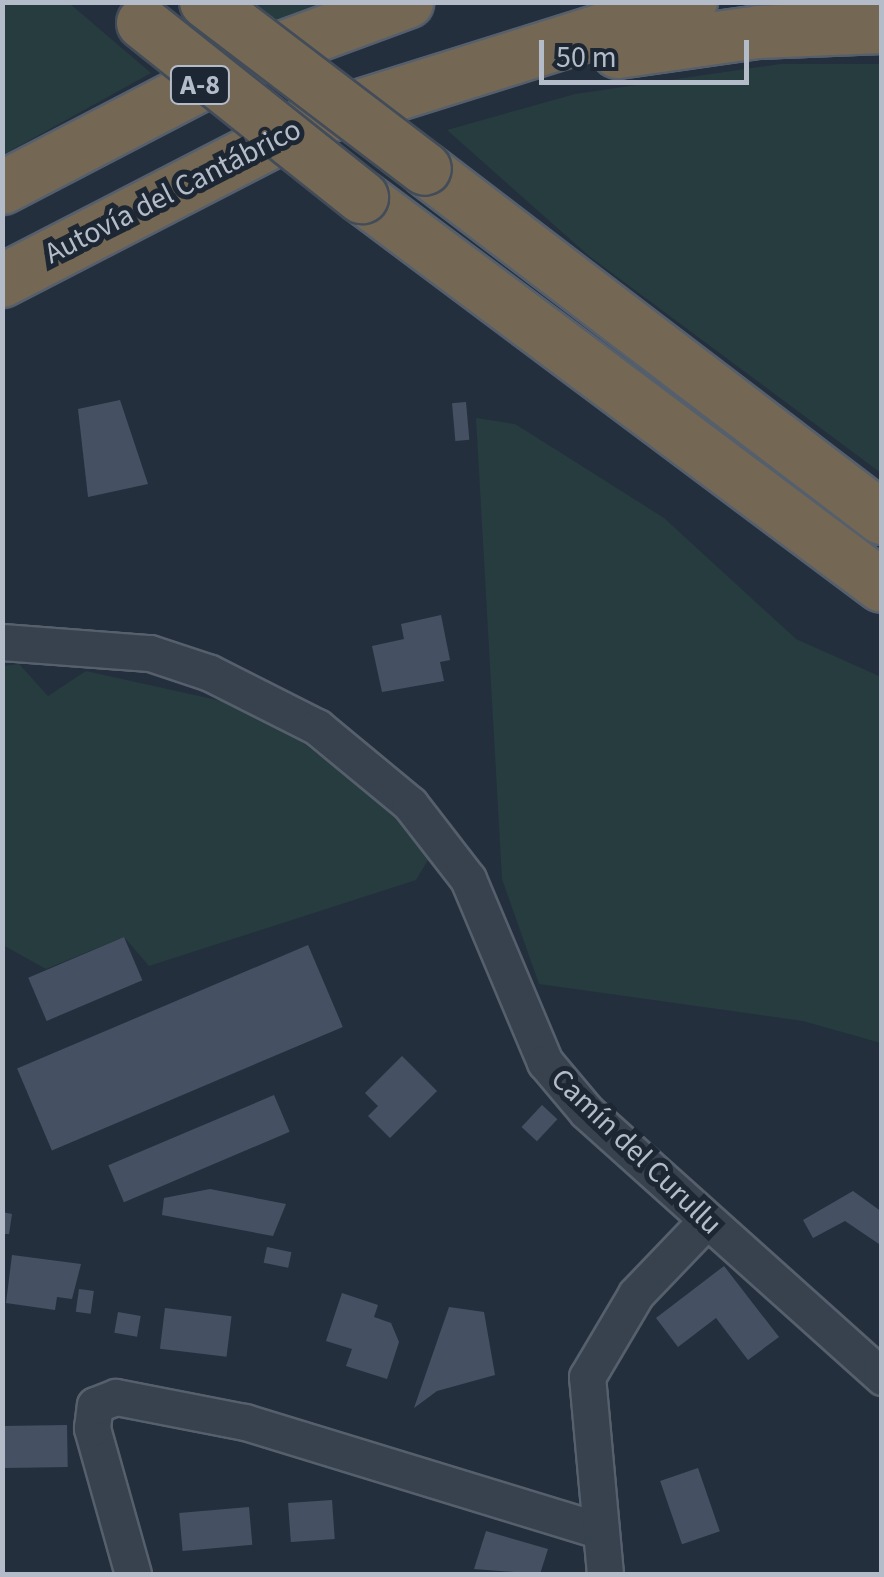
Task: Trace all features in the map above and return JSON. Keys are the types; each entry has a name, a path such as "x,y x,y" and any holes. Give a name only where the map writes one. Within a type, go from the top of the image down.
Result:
{"highway":[{"path":"206,2 882,518"},
{"name":"A-8","path":"2,188 244,62 407,2"},
{"name":"Autovía del Cantábrico","path":"2,281 230,156 401,95 691,2"},
{"path":"130,13 362,197 882,586"},
{"path":"401,95 705,40 882,27"}],"street":[{"name":"Camín del Curullu","path":"2,642 150,654 210,673 344,749 410,804 468,879 545,1062 706,1222 882,1377"},
{"path":"605,1574 596,1529 587,1377 636,1294 706,1222"},
{"path":"133,1574 92,1428 95,1405 116,1397 244,1422 596,1529"}],"green space":[{"path":"3,2 69,3 151,73 3,155"},
{"path":"253,3 337,3 283,26"},
{"path":"780,64 881,64 881,473 589,256 447,130 575,94"},
{"path":"476,418 515,424 664,518 796,639 881,677 881,1043 803,1021 539,984 502,879"},
{"path":"19,664 48,696 86,671 226,702 302,742 414,828 431,855 416,880 149,966 124,937 46,969 3,945 3,666"}],"building":[{"path":"120,400 148,484 88,497 78,409"},
{"path":"466,402 469,440 455,441 452,403"},
{"path":"441,615 450,660 440,662 444,681 382,692 372,646 404,639 401,624"},
{"path":"124,937 142,980 47,1021 28,978"},
{"path":"308,945 343,1027 52,1150 17,1068"},
{"path":"402,1056 437,1091 390,1138 368,1116 378,1106 365,1093"},
{"path":"274,1095 290,1132 124,1202 108,1165"},
{"path":"542,1105 557,1119 537,1141 522,1127"},
{"path":"210,1189 286,1204 273,1236 162,1215 164,1198"},
{"path":"853,1191 882,1212 882,1246 845,1221 813,1238 803,1220"},
{"path":"2,1212 12,1214 9,1234 2,1234"},
{"path":"267,1247 291,1252 288,1268 264,1263"},
{"path":"12,1255 81,1264 72,1299 57,1297 55,1310 6,1303"},
{"path":"724,1266 779,1337 748,1360 716,1318 678,1347 656,1318"},
{"path":"79,1289 94,1291 91,1314 76,1312"},
{"path":"342,1293 378,1305 374,1317 391,1323 399,1342 387,1379 346,1366 352,1349 326,1341"},
{"path":"449,1307 484,1312 495,1375 437,1391 414,1408"},
{"path":"165,1308 232,1316 227,1357 160,1349"},
{"path":"118,1312 141,1316 137,1337 114,1333"},
{"path":"67,1425 68,1467 5,1468 4,1426"},
{"path":"698,1468 720,1531 682,1544 660,1481"},
{"path":"332,1500 335,1539 291,1542 288,1503"},
{"path":"249,1507 252,1545 183,1551 179,1513"},
{"path":"486,1531 548,1549 540,1574 474,1569"}]}
